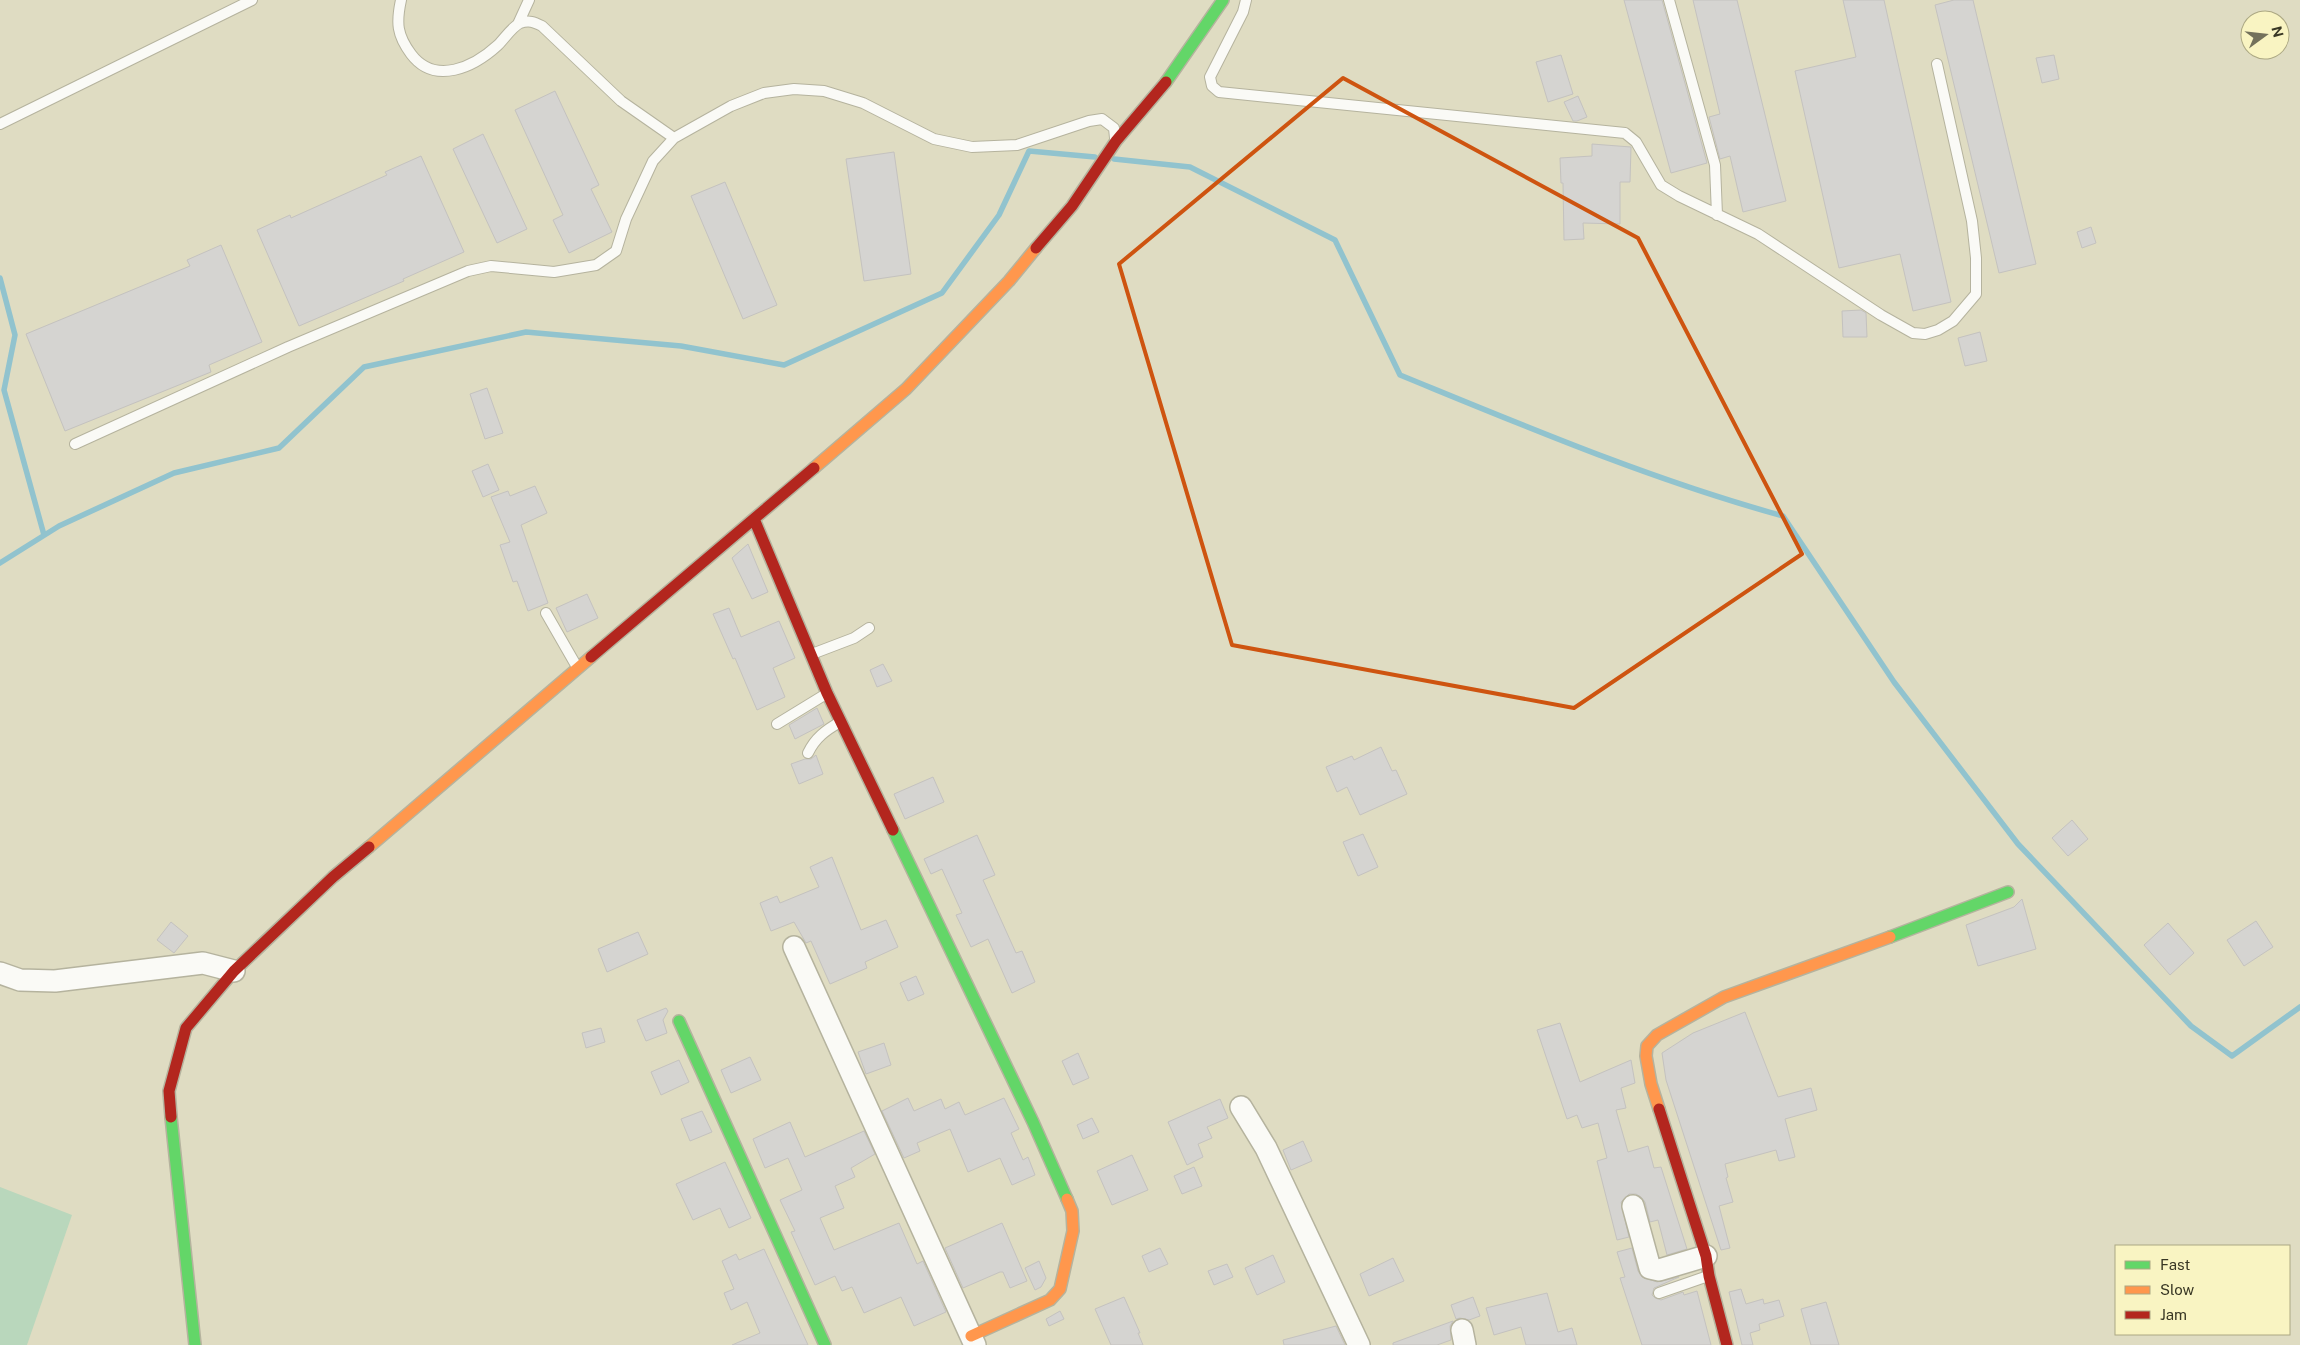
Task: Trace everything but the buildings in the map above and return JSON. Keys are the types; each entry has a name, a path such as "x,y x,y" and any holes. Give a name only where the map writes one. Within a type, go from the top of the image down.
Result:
{"street":[{"path":"195,1345 175,1168 169,1091 186,1028 234,971 333,877 906,389 1009,281 1072,206 1113,146 1169,79 1223,0"},
{"path":"754,519 827,693 1033,1122 1072,1211 1073,1231 1060,1289 1050,1300 973,1340 794,947"},
{"path":"1727,1345 1708,1266 1652,1084 1646,1056 1647,1046 1657,1035 1724,996 1857,950 2008,892"},
{"path":"0,973 20,980 55,981 203,963 234,971"},
{"path":"679,1021 826,1345"},
{"path":"1241,1108 1266,1148 1358,1345"},
{"path":"1633,1206 1650,1268 1659,1270 1708,1266"}],"lane":[{"path":"0,124 252,0"},
{"path":"401,0 397,19 401,41 417,61 438,72 458,69 481,59 518,24 528,0"},
{"path":"1246,0 1243,12 1210,77 1212,86 1219,92 1624,133 1636,142 1662,186 1758,234 1881,315 1913,333 1925,334 1938,330 1953,321 1976,294 1976,258 1972,221 1937,64"},
{"path":"1669,0 1715,165 1717,215"},
{"path":"518,24 530,21 542,26 621,101 674,138"},
{"path":"75,444 288,347 468,271 491,266 554,272 596,265 616,251 626,220 653,161 674,138 731,106 764,93 794,89 824,91 864,103 934,139 972,147 1017,145 1089,120 1102,119 1114,128 1113,146"},
{"path":"546,614 577,668"},
{"path":"811,655 854,638 869,628"},
{"path":"777,724 827,693"},
{"path":"808,753 812,745 825,730 841,722"},
{"path":"1660,1292 1708,1266"}],"highlighted area":[{"path":"1343,78 1638,238 1802,554 1574,708 1232,645 1119,264"}],"green space":[{"path":"0,1187 72,1215 27,1345 0,1345"}],"waterway":[{"path":"0,563 59,526 174,473 279,448 364,367 526,332 681,346 784,365 942,293 999,215 1029,151 1095,157"},
{"path":"1114,159 1190,167 1335,240 1400,375 1590,452 1734,502 1783,516 1894,682 2018,844 2191,1026 2232,1056 2300,1007"},
{"path":"0,278 15,335 4,390 44,535"}],"traffic: fast":[{"path":"1166,82 1223,0"},
{"path":"893,830 1033,1122 1067,1199"},
{"path":"1890,937 2008,892"},
{"path":"679,1021 825,1345"},
{"path":"171,1117 195,1345"}],"traffic: slow":[{"path":"814,468 906,389 1009,281 1036,248"},
{"path":"369,847 591,657"},
{"path":"1659,1109 1651,1084 1646,1056 1647,1046 1657,1035 1724,997 1890,937"},
{"path":"971,1336 1050,1300 1060,1289 1073,1231 1072,1211 1067,1199"}],"traffic: jam":[{"path":"1036,248 1072,206 1116,141 1166,82"},
{"path":"591,657 814,468"},
{"path":"754,519 827,693 893,830"},
{"path":"171,1117 169,1091 186,1028 234,971 333,877 369,847"},
{"path":"1659,1109 1706,1256 1709,1276 1727,1345"}]}
